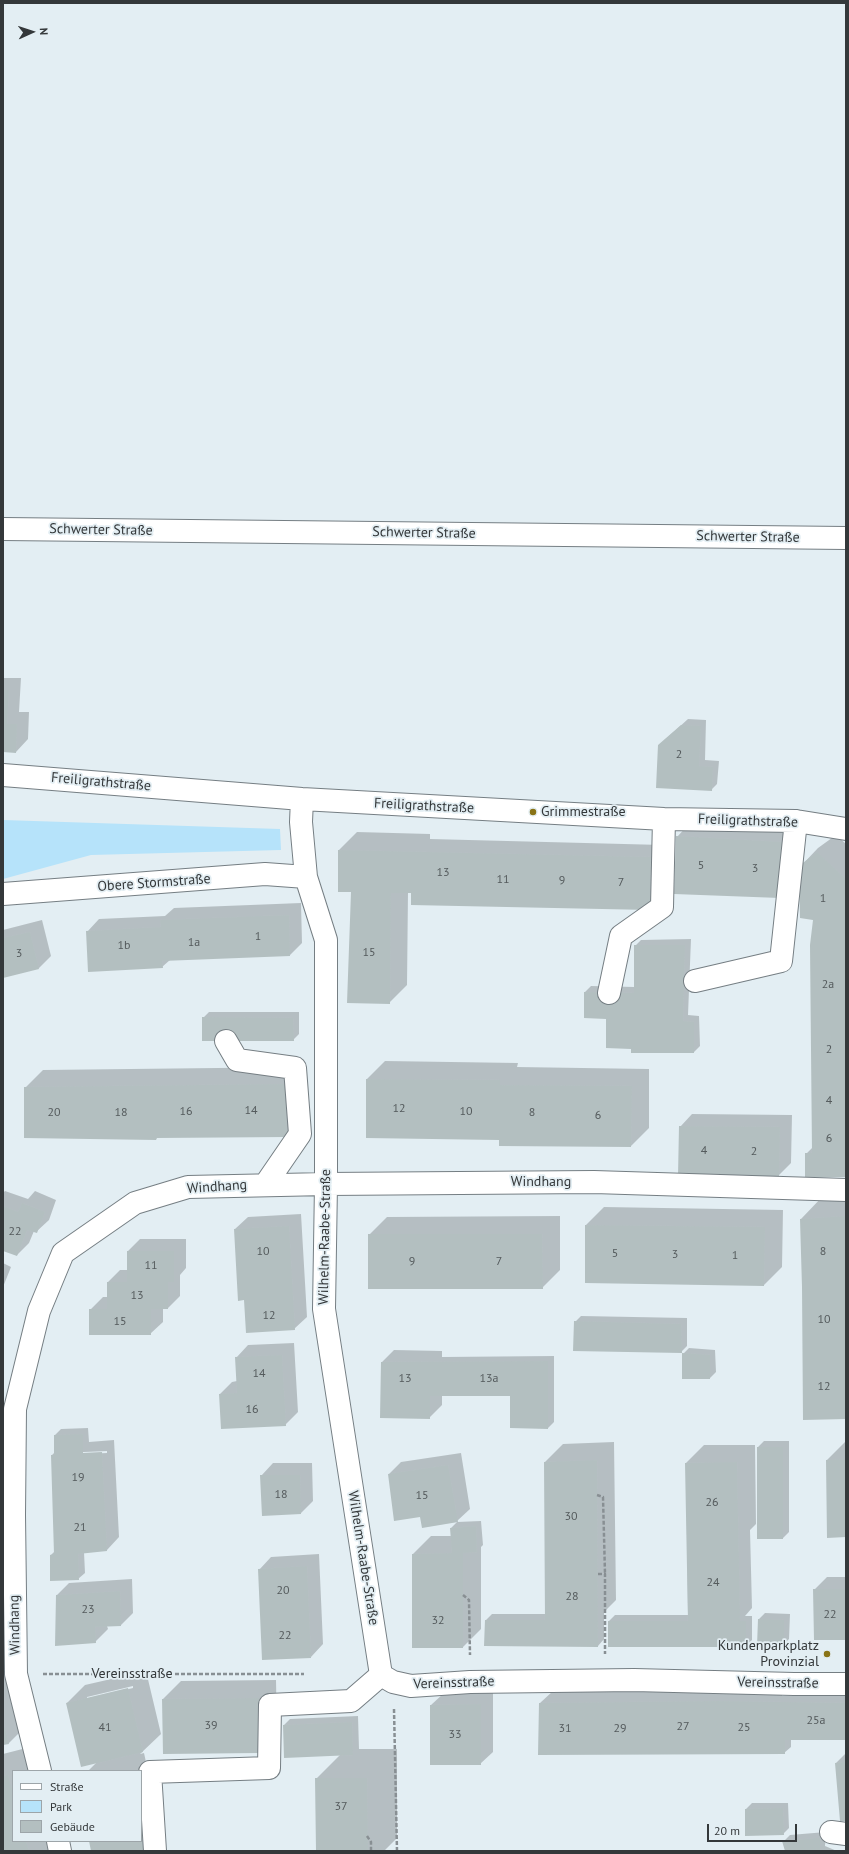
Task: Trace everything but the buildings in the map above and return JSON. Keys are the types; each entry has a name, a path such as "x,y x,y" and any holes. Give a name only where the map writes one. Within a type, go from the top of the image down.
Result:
{"street":[{"name":"Schwerter Straße","path":"3,529 846,538"},
{"name":"Freiligrathstraße","path":"3,775 302,799 664,819 796,822 846,829"},
{"name":"Wilhelm-Raabe-Straße","path":"302,799 301,822 306,877 326,940 326,1184 324,1309 387,1679"},
{"path":"609,993 620,936 662,907 664,819"},
{"path":"695,981 781,961 796,822"},
{"name":"Obere Stormstraße","path":"3,894 265,874 306,877"},
{"path":"226,1040 237,1060 295,1068 300,1134 266,1184"},
{"name":"Windhang","path":"40,1770 16,1674 14,1515 15,1409 39,1311 63,1253 135,1203 188,1187 266,1184 594,1182 846,1190"},
{"path":"155,1851 150,1772 269,1768 270,1705 351,1701 387,1679"},
{"name":"Vereinsstraße","path":"387,1679 411,1686 470,1682 605,1680 846,1684"}],"path":[{"path":"597,1495 603,1497 605,1680"},
{"path":"598,1574 605,1574"},
{"path":"463,1595 469,1600 470,1682"},
{"name":"Vereinsstraße","path":"16,1674 309,1674"},
{"path":"387,1679 397,1851"},
{"path":"367,1836 371,1842 371,1851"}],"green space":[{"path":"3,820 280,829 281,850 91,855 3,879"}],"place":[{"name":"Grimmestraße","path":"533,812"},
{"name":"Kundenparkplatz Provinzial","path":"827,1654"}]}
